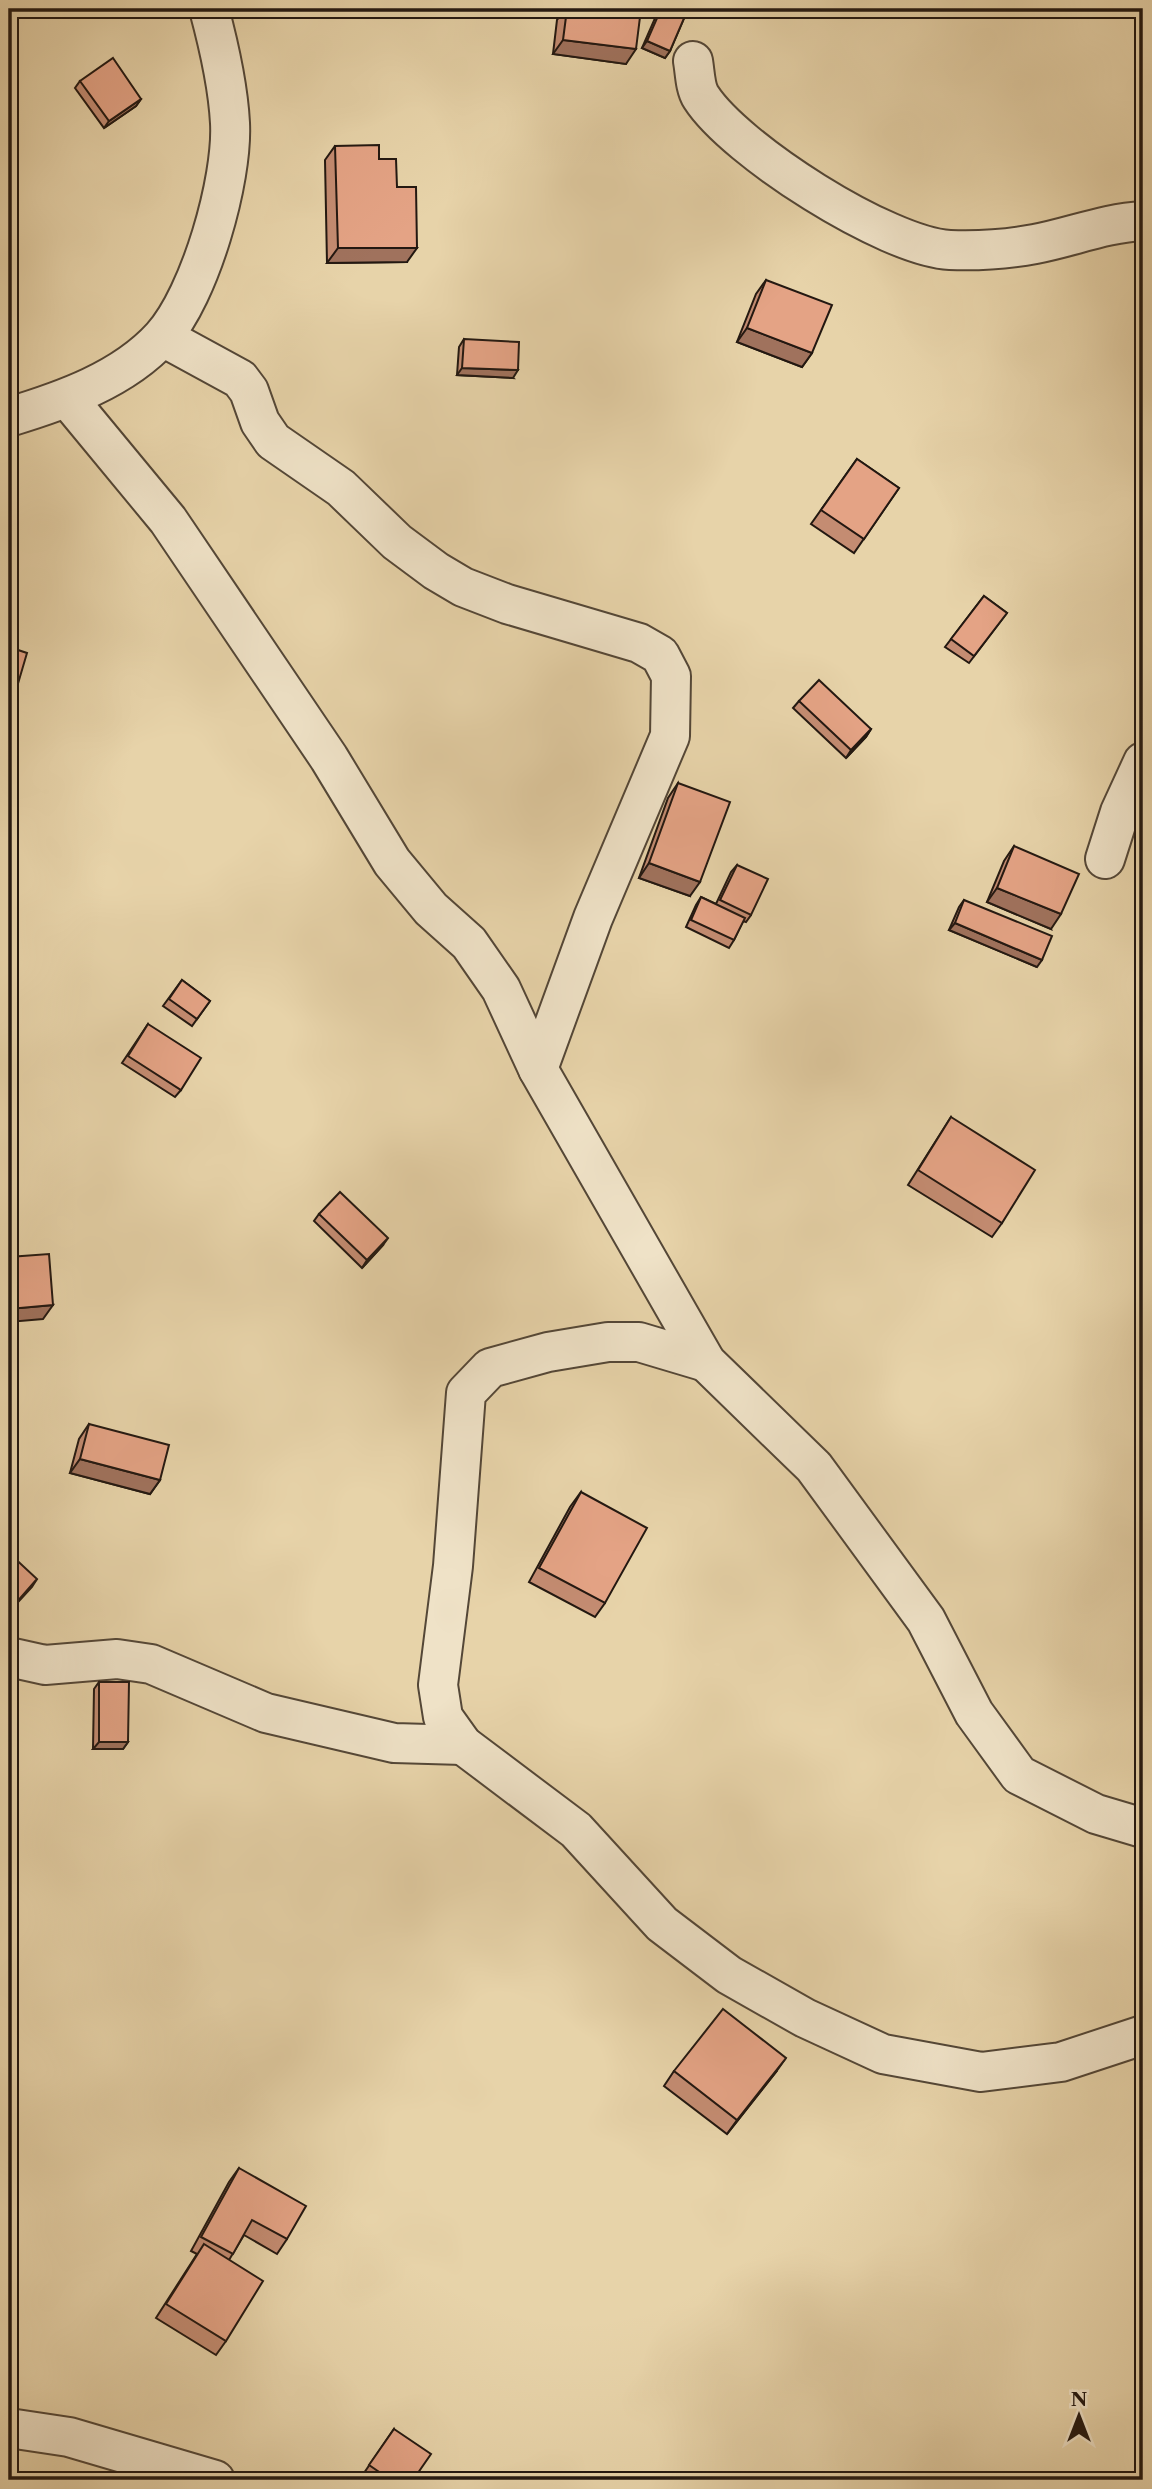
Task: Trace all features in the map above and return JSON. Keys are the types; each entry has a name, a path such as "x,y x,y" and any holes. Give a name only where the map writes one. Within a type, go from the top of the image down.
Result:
{"street":[{"path":"9,417 68,400 113,376 163,337 198,277 223,198 230,125 219,44 209,9"},
{"path":"693,61 699,95 739,138 847,212 916,242 948,250 983,249 1035,244 1114,223 1143,221"},
{"path":"163,337 240,379 249,391 260,422 273,441 341,488 397,542 436,570 463,587 507,604 639,643 660,655 671,676 670,736 593,918 538,1069"},
{"path":"68,400 168,520 329,758 392,862 431,909 469,943 501,989 538,1069 706,1362 814,1467 926,1620 974,1713 1019,1775 1096,1814 1143,1828"},
{"path":"1105,859 1120,812 1143,762"},
{"path":"706,1362 639,1342 607,1342 548,1352 490,1368 466,1393 453,1566 438,1685 443,1717 463,1745 558,1814 582,1836 662,1924 729,1975 805,2018 883,2054 981,2072 1061,2062 1143,2035"},
{"path":"9,1657 45,1665 117,1659 151,1664 266,1713 394,1743 463,1745"},
{"path":"9,2428 69,2437 215,2480"}],"building":[{"path":"567,9 609,12 610,9 641,9 636,49 563,40"},
{"path":"661,9 688,9 670,51 647,41"},
{"path":"113,58 141,99 109,121 80,81"},
{"path":"379,145 379,159 396,159 397,187 416,187 417,248 338,248 335,146"},
{"path":"766,280 832,305 812,353 747,328"},
{"path":"464,339 519,342 518,370 462,368"},
{"path":"857,459 899,488 864,539 821,510"},
{"path":"984,596 1007,613 974,656 951,639"},
{"path":"9,647 27,653 12,704 9,703"},
{"path":"819,680 871,729 851,750 799,701"},
{"path":"678,783 730,802 700,882 649,863"},
{"path":"1014,846 1079,874 1061,914 997,888"},
{"path":"737,865 768,879 751,915 720,900"},
{"path":"701,897 745,918 734,940 691,920"},
{"path":"964,900 1052,936 1042,960 955,923"},
{"path":"182,980 210,1001 197,1019 169,999"},
{"path":"148,1024 201,1058 181,1090 128,1056"},
{"path":"951,1117 1035,1170 1002,1223 918,1170"},
{"path":"340,1192 388,1238 367,1260 319,1214"},
{"path":"49,1254 53,1305 9,1309 9,1257"},
{"path":"89,1424 169,1445 160,1480 80,1459"},
{"path":"581,1492 647,1528 605,1603 539,1568"},
{"path":"9,1553 37,1579 9,1611"},
{"path":"99,1682 129,1682 128,1742 99,1742"},
{"path":"723,2009 786,2058 737,2120 674,2071"},
{"path":"239,2168 306,2206 287,2239 252,2220 233,2254 201,2237"},
{"path":"204,2244 263,2281 226,2341 166,2304"},
{"path":"394,2429 431,2454 413,2480 391,2480 369,2465"}]}
